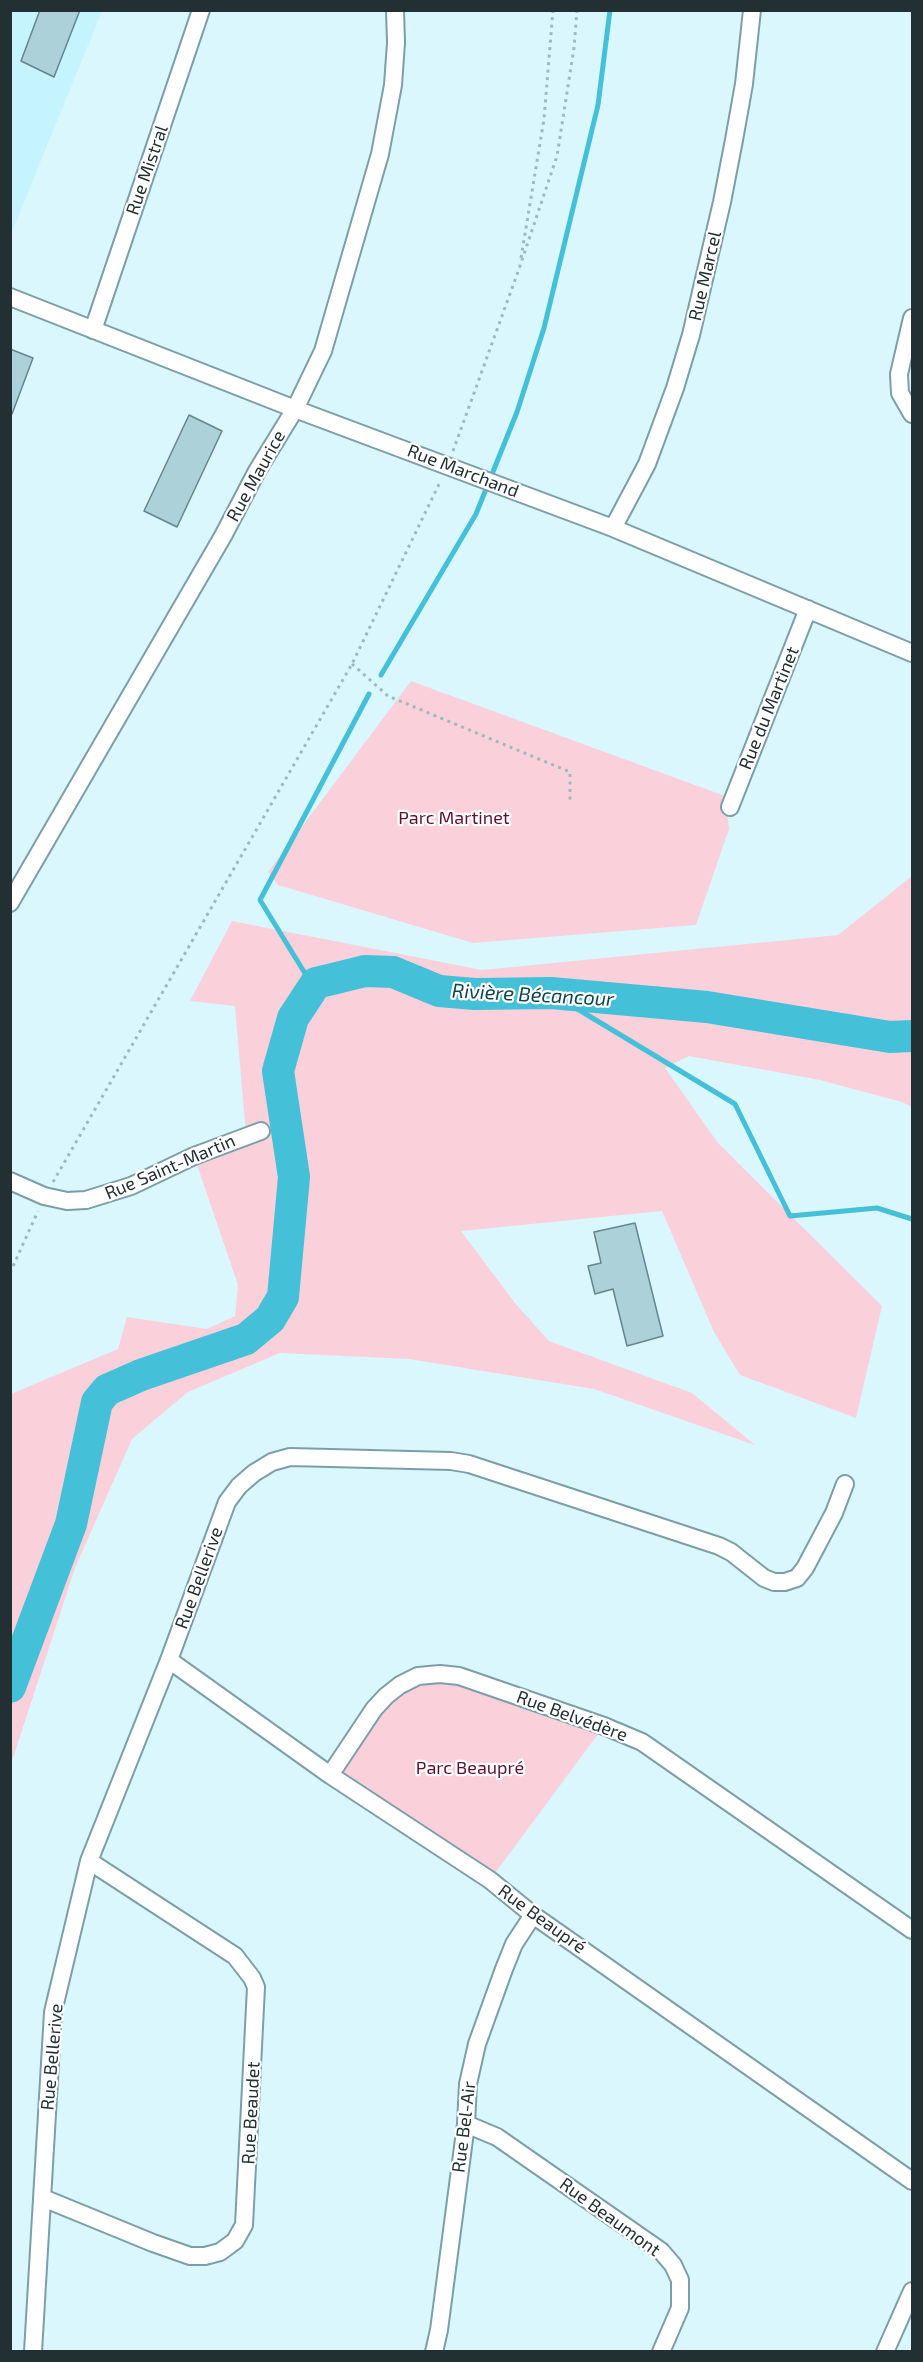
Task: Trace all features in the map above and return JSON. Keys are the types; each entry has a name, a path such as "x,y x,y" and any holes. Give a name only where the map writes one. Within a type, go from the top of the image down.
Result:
{"street":[{"name":"Rue Mistral","path":"93,330 201,10"},
{"name":"Rue Maurice","path":"10,903 295,409 322,351 380,154 393,84 396,43 395,10"},
{"name":"Rue Marcel","path":"613,528 647,464 675,388 691,335 734,140 744,84 752,10"},
{"name":"Rue Marchand","path":"10,297 295,409 613,528 912,654"},
{"path":"912,318 899,374 900,393 912,414"},
{"name":"Rue du Martinet","path":"730,807 808,609"},
{"name":"Rue Saint-Martin","path":"10,1181 44,1196 67,1201 86,1200 104,1196 205,1152 261,1131"},
{"name":"Rue Bellerive","path":"33,2352 53,2012 89,1861 169,1660 227,1502 239,1486 272,1462 290,1457 451,1461 469,1464 718,1546 731,1552 764,1578 774,1582 785,1582 797,1578 805,1569 834,1513 845,1484"},
{"name":"Rue Beaupré","path":"169,1660 330,1775 490,1880 533,1915 912,2181"},
{"name":"Rue Belvédère","path":"330,1775 374,1709 386,1695 418,1676 440,1674 459,1676 614,1729 642,1742 912,1930"},
{"name":"Rue Beaudet","path":"42,2198 190,2256 205,2256 220,2252 235,2241 244,2225 256,1987 235,1956 89,1861"},
{"name":"Rue Bel-Air","path":"434,2352 439,2330 466,2124 468,2084 477,2044 514,1944 533,1915"},
{"name":"Rue Beaumont","path":"466,2124 497,2137 661,2251 673,2265 680,2280 680,2308 661,2352"},
{"path":"885,2352 912,2291"}],"path":[{"path":"519,269 543,119 553,10"},
{"path":"10,1273 44,1196 352,664 448,466 557,156 574,48 577,10"},
{"path":"352,664 388,696 570,772 570,801"}],"shaded area":[{"path":"11,11 102,11 11,234"}],"green space":[{"name":"Parc Martinet","path":"411,681 725,796 729,829 696,925 473,943 278,885 268,872"},
{"path":"912,876 912,1107 902,1102 820,1080 689,1056 665,1068 718,1143 882,1306 856,1418 740,1375 714,1332 662,1211 461,1231 515,1303 549,1341 692,1393 755,1445 594,1389 409,1359 280,1353 188,1392 132,1439 75,1568 11,1764 11,1394 118,1349 127,1317 207,1329 235,1316 238,1285 194,1156 246,1135 235,1006 190,1001 232,921 482,970 838,935"},
{"name":"Parc Beaupré","path":"440,1674 604,1726 490,1880 330,1775 386,1696"}],"building":[{"path":"40,10 80,10 54,77 21,61"},
{"path":"10,349 33,358 12,414 10,414"},
{"path":"189,415 222,431 177,527 144,511"},
{"path":"635,1223 663,1336 627,1346 613,1289 595,1294 588,1266 601,1263 594,1232"}],"waterway":[{"path":"381,675 476,514 517,412 544,328 598,105 610,10"},
{"path":"316,983 306,975 260,900 369,694"},
{"name":"Rivière Bécancour","path":"10,1687 71,1524 97,1402 107,1390 141,1375 246,1339 270,1319 283,1297 294,1177 278,1071 293,1018 316,983 365,971 393,972 439,991 475,994 551,993 707,1007 890,1037 912,1036"},
{"path":"551,993 735,1104 790,1216 877,1208 912,1219"}]}
